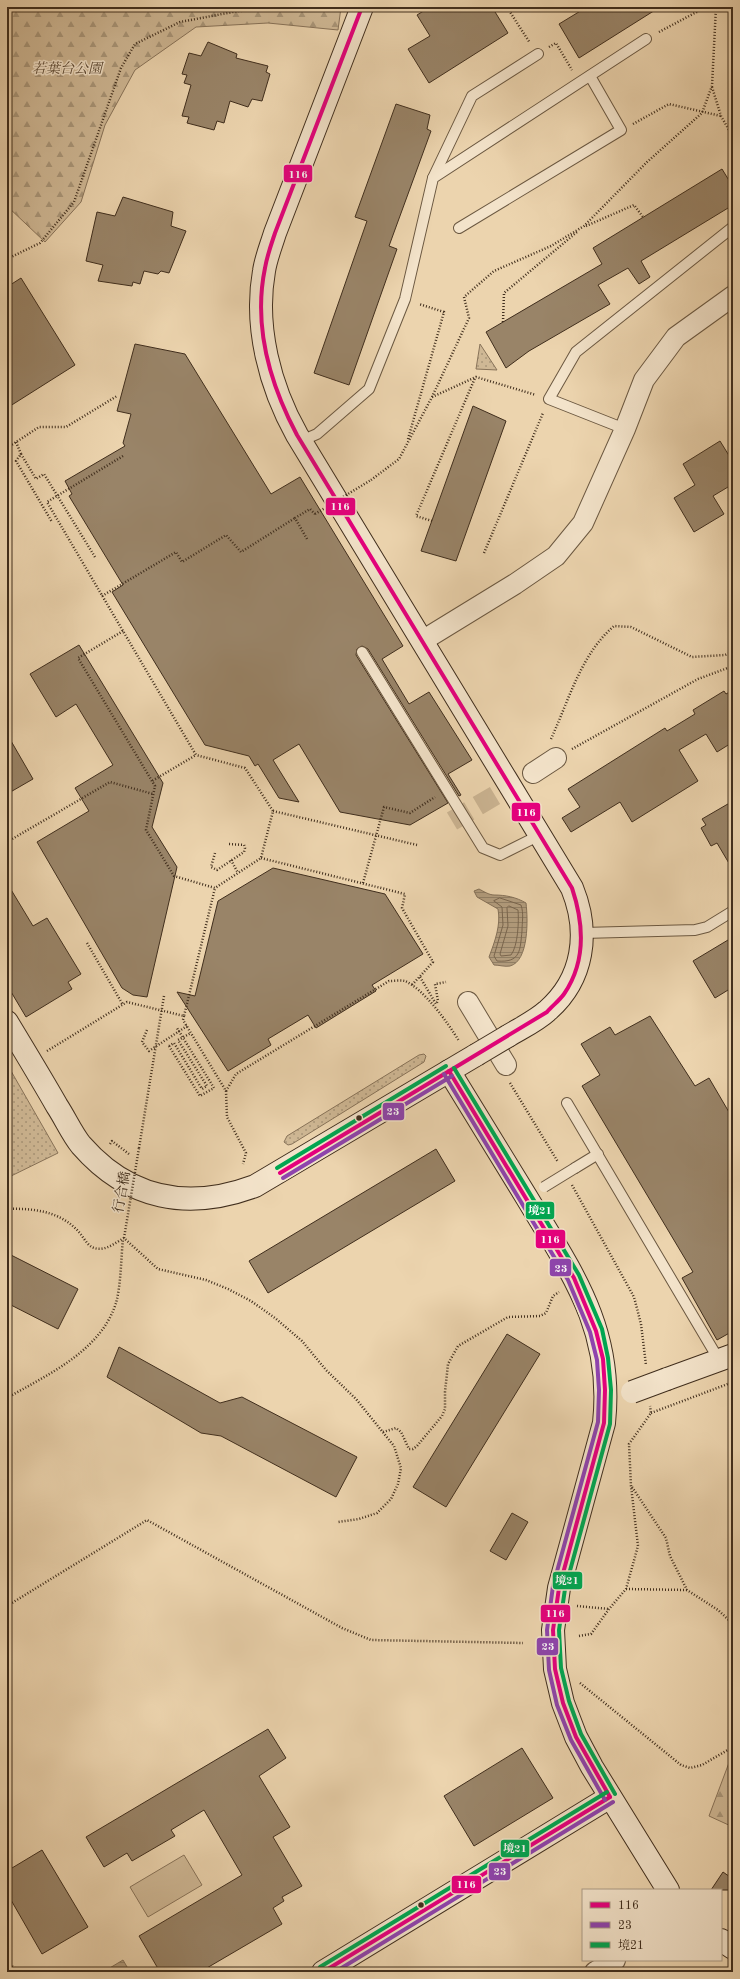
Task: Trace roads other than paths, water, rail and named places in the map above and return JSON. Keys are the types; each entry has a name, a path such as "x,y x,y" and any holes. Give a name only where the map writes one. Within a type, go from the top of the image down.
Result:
{"street":[{"path":"7,1022 80,1144 100,1164 123,1182 150,1193 180,1198 214,1197 235,1194 255,1186 547,1012 564,995 574,975 583,934 582,917 572,888 301,441 282,407 274,387 267,357 261,314 264,271 275,233 362,7"},
{"path":"422,641 515,584 556,556 583,523 626,429 644,380 676,337 733,296"},
{"path":"533,773 556,758"},
{"path":"468,1002 506,1065"},
{"path":"449,1071 535,1192 589,1308 599,1341 606,1402 598,1447 559,1588 553,1630 555,1669 563,1703 576,1736 610,1797 667,1889"},
{"path":"606,1402 641,1395 666,1379 726,1357"},
{"path":"323,1972 610,1797"},
{"path":"722,1941 733,1948"},
{"path":"594,1972 613,1961"},
{"path":"616,1961 621,1972"}],"lane":[{"path":"433,178 646,39"},
{"path":"301,441 318,434 369,389 406,299 433,178 472,96 538,54"},
{"path":"460,228 621,130 590,76"},
{"path":"626,429 549,399 576,352 733,227"},
{"path":"362,652 483,848 500,855 540,836"},
{"path":"583,934 695,930 707,927 733,911"},
{"path":"567,1103 726,1357"},
{"path":"535,1192 598,1154"}],"water":[{"path":"479,889 490,894 518,899 526,903 527,929 524,948 516,963 510,966 494,965 489,957 498,927 499,915 498,909 477,897 474,891"},
{"path":"123,1960 130,1972 103,1972"}],"tunnel":[{"path":"452,821 533,773"}],"park label":[{"name":"若葉台公園","path":"67,68"}]}
